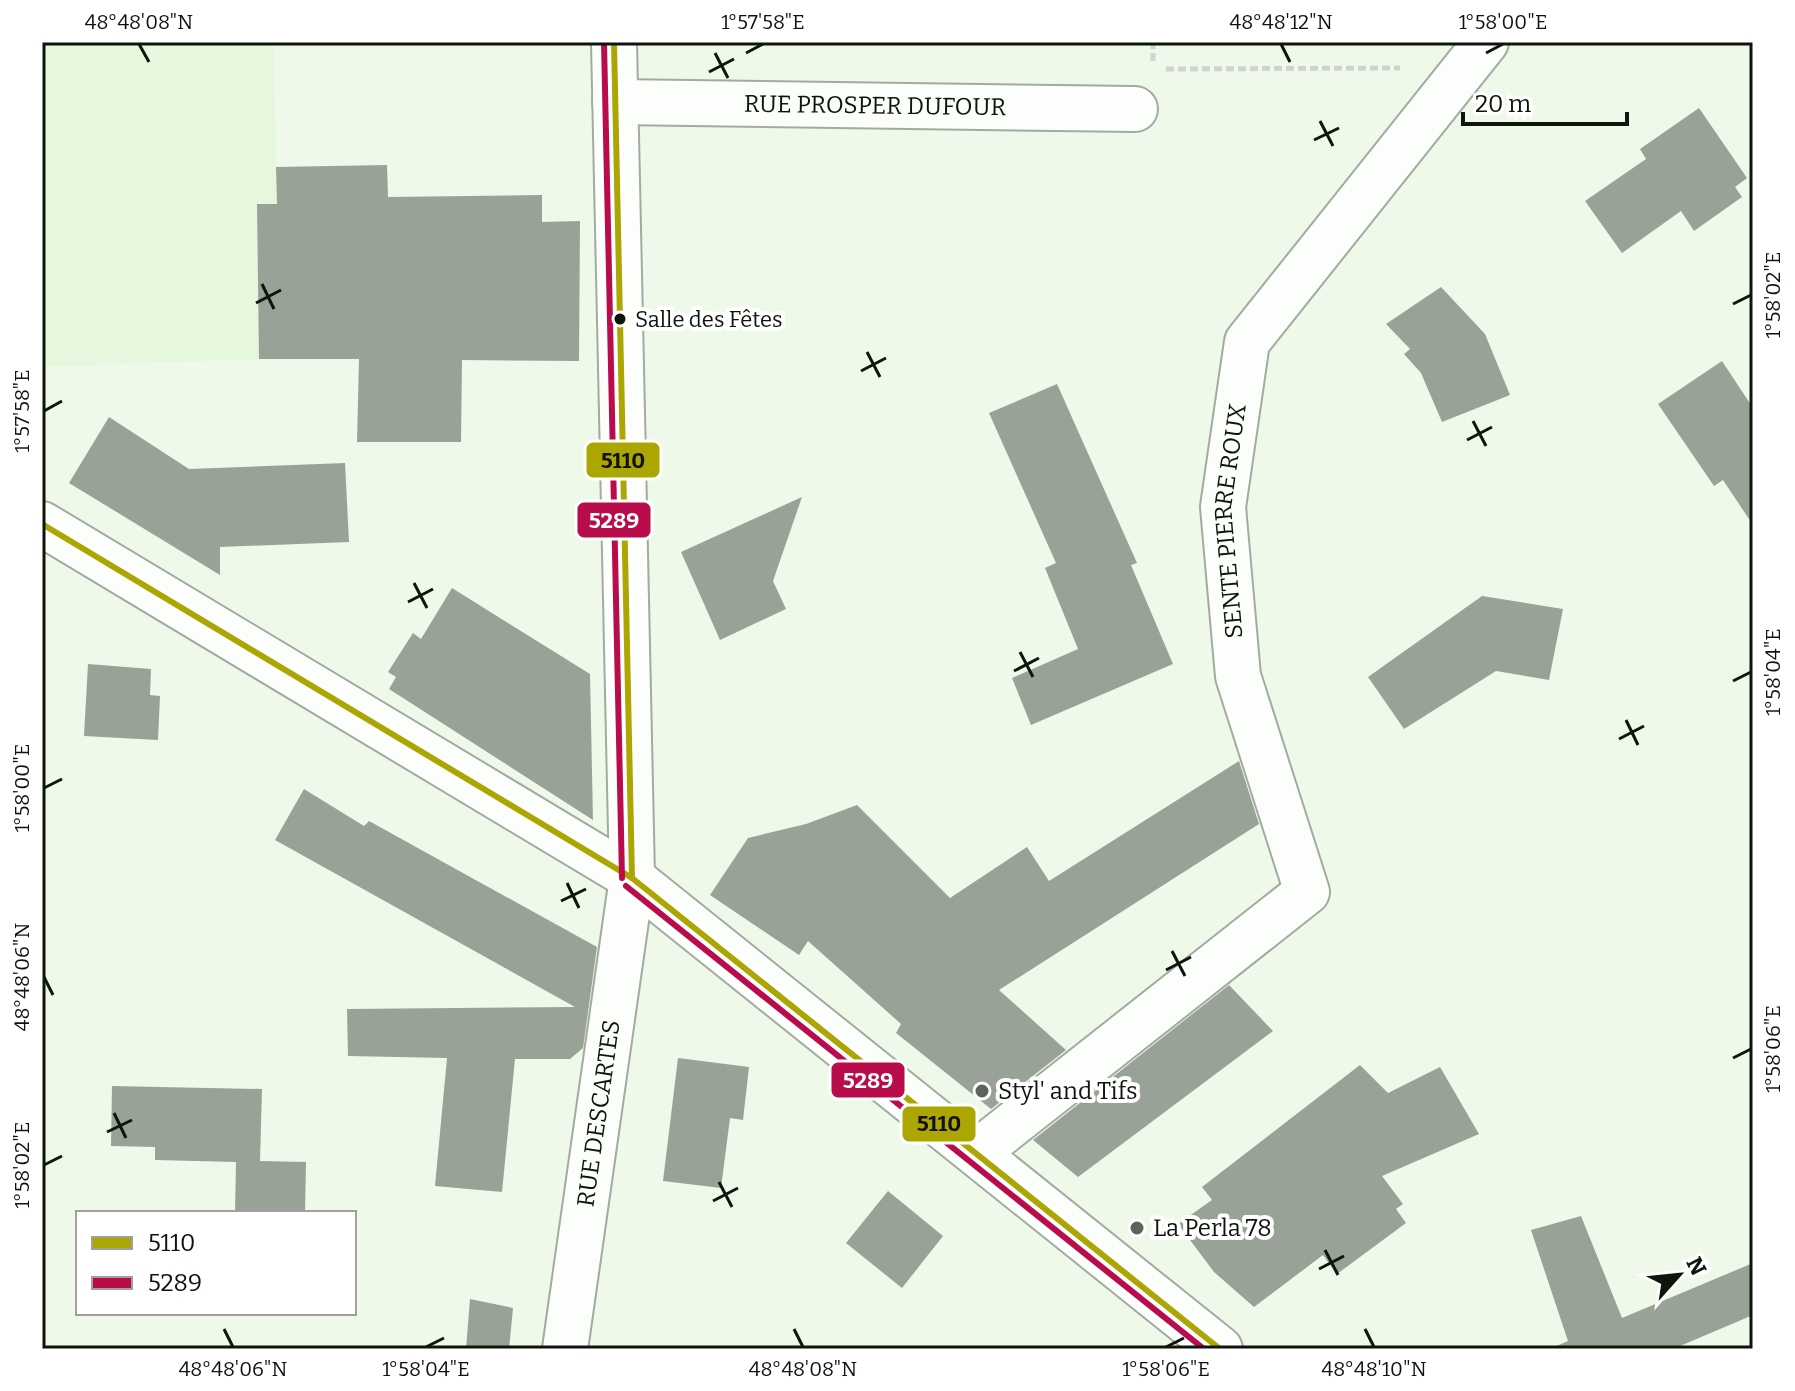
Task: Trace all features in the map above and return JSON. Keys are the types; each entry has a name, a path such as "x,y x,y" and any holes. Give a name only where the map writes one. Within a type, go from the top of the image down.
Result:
{"street":[{"name":"RUE DESCARTES","path":"565,1349 632,878 614,42"},
{"name":"SENTE PIERRE ROUX","path":"976,1153 1307,892 1238,676 1223,507 1247,342 1476,55"},
{"name":"RUE PROSPER DUFOUR","path":"615,102 1135,109"},
{"path":"42,524 632,878 1220,1349"}],"path":[{"path":"1153,69 1476,55"}],"shaded area":[{"path":"42,42 274,42 277,204 257,204 259,359 42,367"}],"building":[{"path":"1699,108 1747,178 1735,187 1742,197 1694,231 1681,211 1622,253 1585,201 1646,159 1640,149"},
{"path":"387,165 388,197 542,195 542,222 580,221 579,361 462,360 461,442 357,442 359,359 259,359 257,204 277,204 276,167"},
{"path":"1441,287 1485,334 1510,395 1442,422 1421,373 1404,354 1410,349 1386,324"},
{"path":"1722,361 1753,408 1753,525 1723,480 1714,486 1658,404"},
{"path":"1057,384 1137,563 1131,565 1173,664 1031,725 1012,678 1078,649 1045,568 1056,563 989,413"},
{"path":"109,417 189,469 345,463 349,542 220,547 220,575 69,483"},
{"path":"802,497 773,581 786,609 720,640 681,552"},
{"path":"452,588 590,674 593,820 389,689 396,677 388,672 413,633 421,639"},
{"path":"1482,596 1563,609 1549,680 1496,671 1404,729 1368,677"},
{"path":"88,664 151,669 150,695 160,696 158,740 84,736"},
{"path":"1239,761 1259,824 999,990 1066,1050 991,1109 896,1033 901,1024 808,941 799,955 710,895 748,838 806,824 857,805 950,898 1027,847 1049,881"},
{"path":"304,789 364,826 369,821 597,947 583,1048 570,1059 515,1059 502,1192 435,1186 447,1058 348,1056 347,1009 575,1007 275,840"},
{"path":"1229,985 1273,1031 1078,1177 1033,1140"},
{"path":"678,1058 749,1067 743,1120 730,1118 721,1188 663,1181"},
{"path":"1360,1065 1388,1093 1440,1067 1479,1134 1382,1176 1403,1204 1396,1209 1406,1223 1337,1274 1323,1255 1254,1307 1214,1272 1178,1224 1212,1200 1202,1187"},
{"path":"112,1086 262,1089 260,1161 306,1162 305,1211 235,1211 236,1162 155,1160 155,1147 111,1146"},
{"path":"888,1191 943,1236 902,1288 846,1243"},
{"path":"1581,1216 1622,1318 1753,1263 1753,1315 1673,1349 1550,1349 1568,1341 1531,1230"},
{"path":"470,1299 513,1308 509,1349 466,1349"}],"transit line":[{"name":"5289","path":"604,42 622,878"},
{"name":"5110","path":"614,42 632,878"},
{"name":"5110","path":"42,524 632,878 1220,1349"},
{"name":"5289","path":"626,886 1204,1349"}],"place":[{"name":"Salle des Fêtes","path":"620,319"},
{"name":"Styl' and Tifs","path":"982,1091"},
{"name":"La Perla 78","path":"1137,1228"}]}
